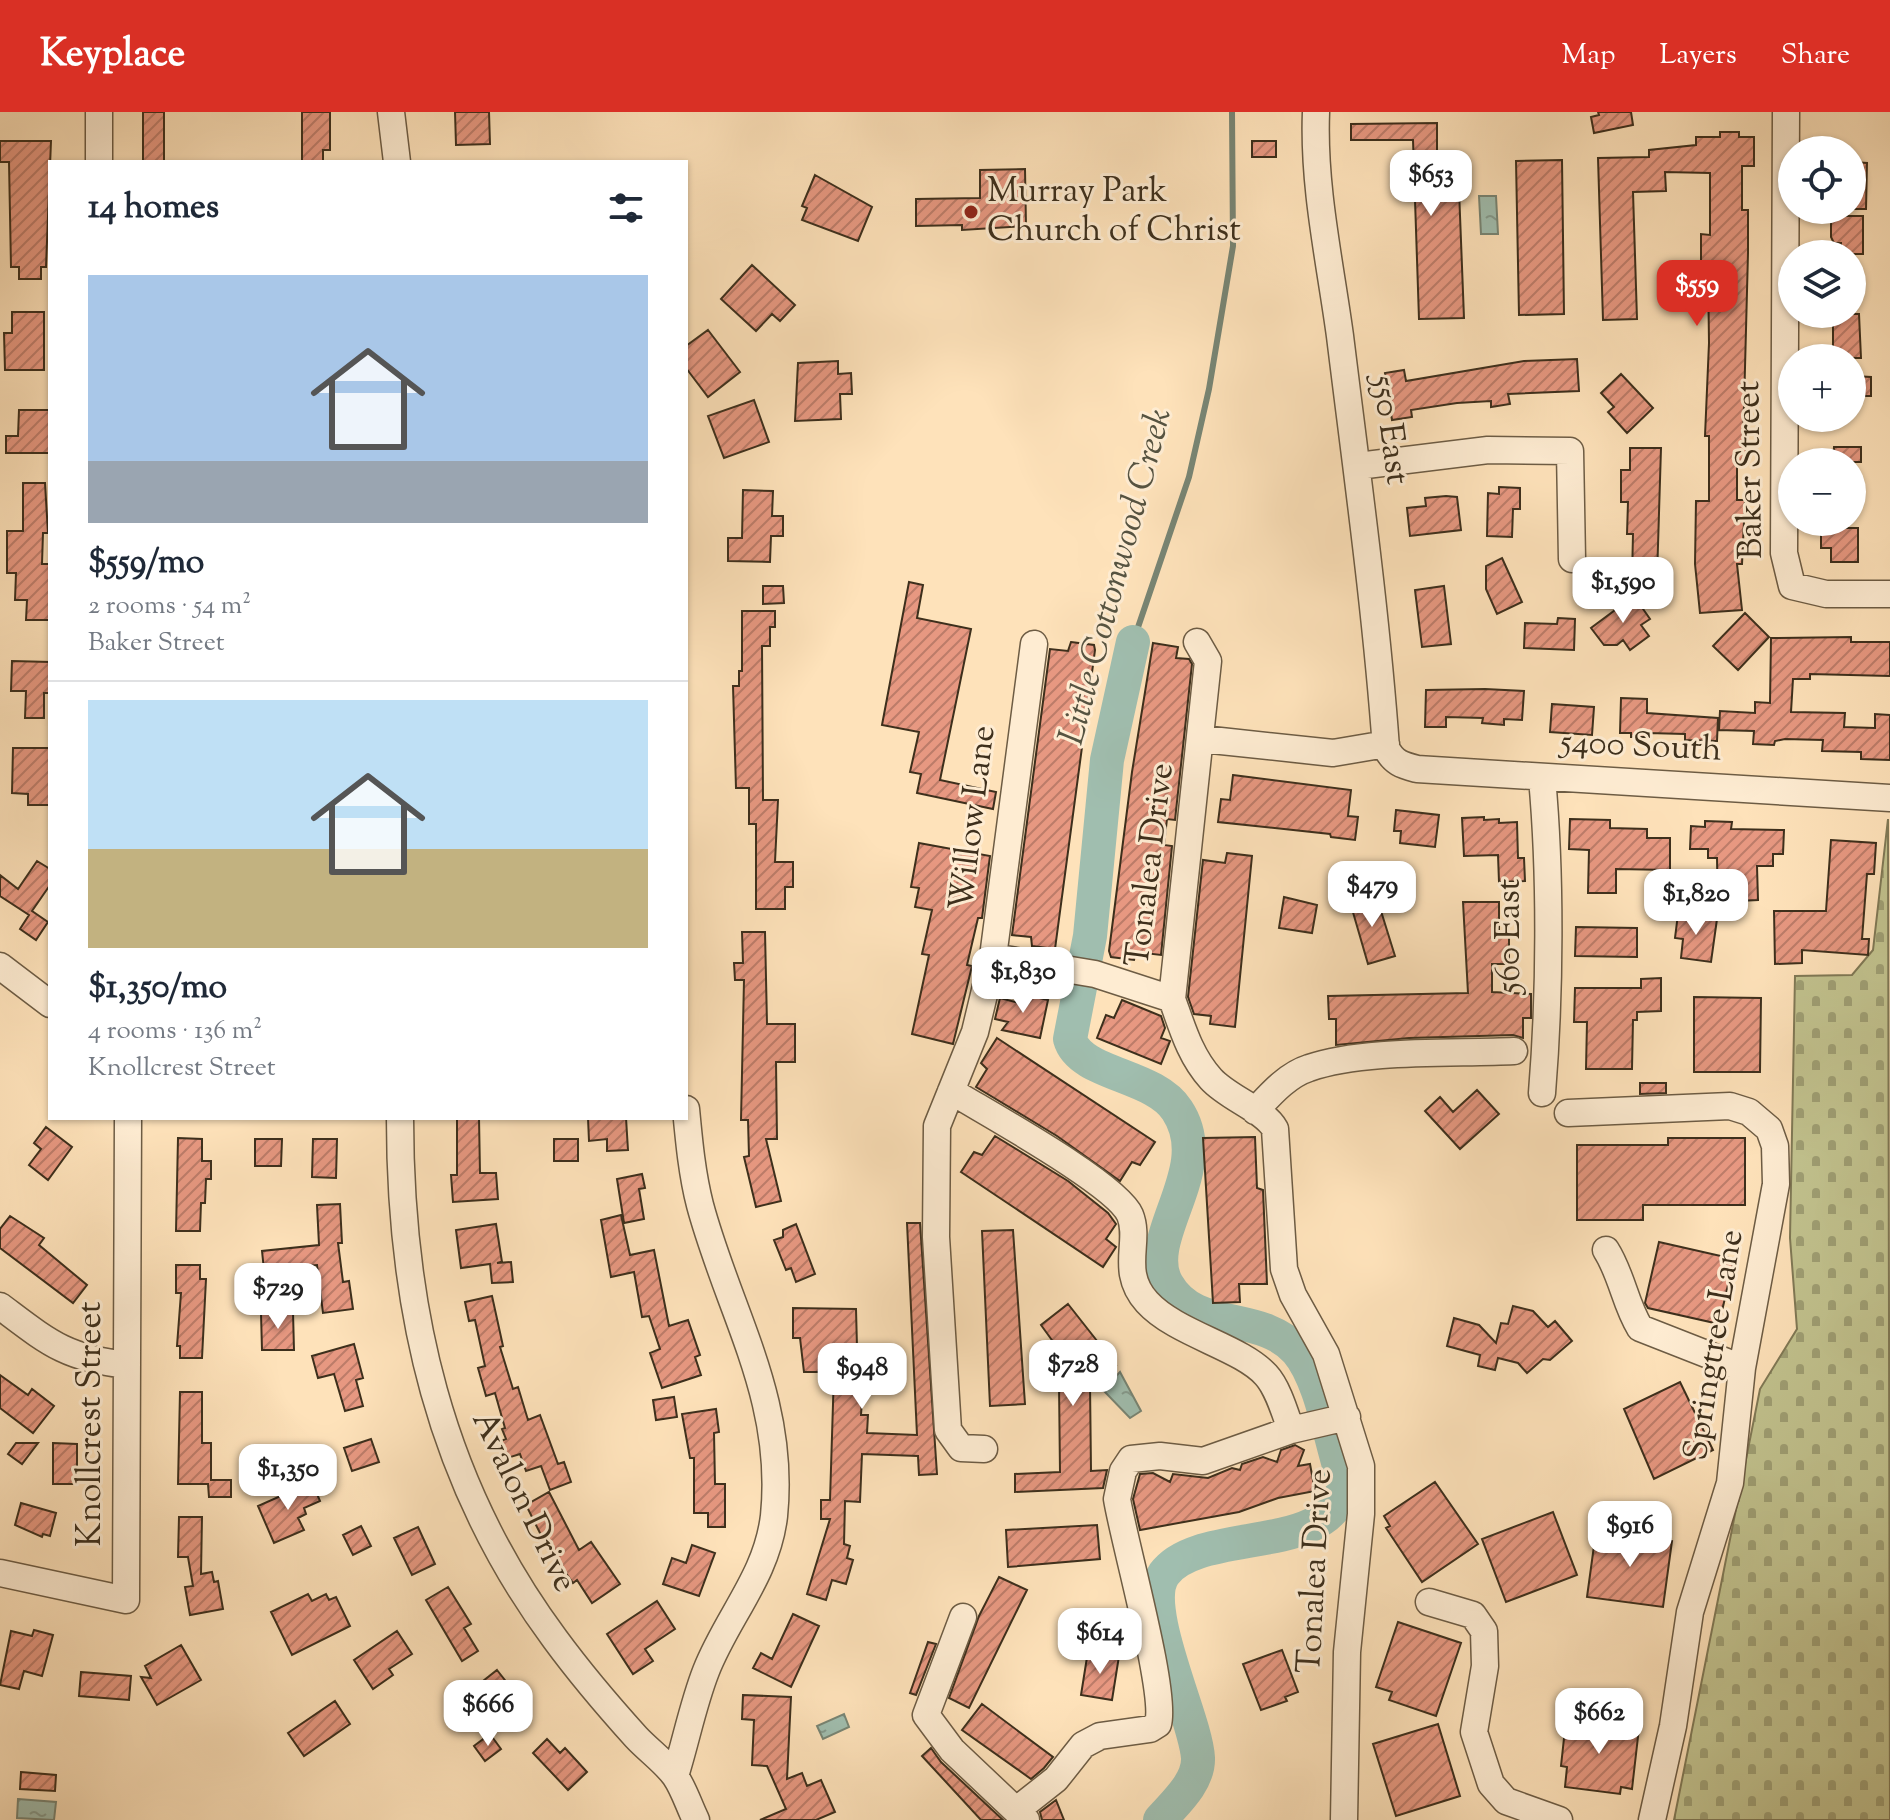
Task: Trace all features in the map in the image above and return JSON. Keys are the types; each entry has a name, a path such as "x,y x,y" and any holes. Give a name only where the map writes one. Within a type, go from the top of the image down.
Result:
{"street":[{"path":"99,112 99,160"},
{"path":"391,112 397,160"},
{"name":"550 East","path":"1316,112 1320,191 1375,605 1388,751"},
{"name":"Baker Street","path":"1786,112 1784,553 1792,586 1826,594 1890,594"},
{"path":"1358,466 1488,450 1570,451 1572,559"},
{"name":"Tonalea Drive","path":"1197,642 1208,661 1172,999 1189,1047 1200,1065 1228,1095 1270,1120 1277,1144 1284,1269 1293,1295 1326,1354 1320,1424 1363,1483 1347,1652 1344,1820"},
{"name":"Willow Lane","path":"984,1449 961,1448 948,1430 936,1237 937,1126 975,1032 993,957 1034,644"},
{"name":"Tonalea Drive","path":"1202,739 1333,753 1388,751"},
{"name":"5400 South","path":"1388,751 1400,765 1417,769 1890,798"},
{"name":"560 East","path":"1542,778 1546,1008 1542,1093"},
{"name":"Tonalea Drive","path":"993,957 1084,973 1172,999"},
{"path":"0,966 48,1002"},
{"path":"1255,1111 1275,1089 1306,1069 1349,1059 1514,1051"},
{"path":"951,1091 1033,1139 1118,1199 1130,1214 1132,1272 1146,1302 1180,1326 1267,1375 1320,1424 1203,1461 1160,1456 1131,1459 1123,1471 1117,1499 1156,1680 1161,1714 1158,1724 1150,1729 1100,1736 1083,1745 1022,1815 952,1750 926,1715 963,1617"},
{"name":"Springtree Lane","path":"1568,1113 1664,1112 1730,1106 1749,1112 1769,1129 1775,1146 1776,1184 1742,1368 1730,1483 1690,1612 1673,1726 1652,1820"},
{"name":"Knollcrest Street","path":"0,1573 126,1600 128,1120"},
{"name":"Avalon Drive","path":"400,1120 402,1219 408,1280 435,1402 460,1471 495,1544 539,1619 577,1670 675,1776 696,1820"},
{"path":"675,1776 705,1673 753,1588 766,1553 774,1518 775,1483 770,1424 761,1381 700,1204 688,1120"},
{"path":"1606,1250 1623,1281 1632,1315 1640,1328 1742,1368"},
{"path":"0,1306 65,1352 93,1361 127,1365"},
{"path":"1429,1602 1473,1615 1484,1631 1485,1666 1474,1732 1491,1784 1506,1801 1559,1820"}],"green space":[{"path":"1888,819 1890,1820 1674,1820 1760,1389 1797,1329 1790,1238 1795,976 1852,975 1873,950"}],"water":[{"path":"1479,196 1496,196 1498,234 1481,234"},
{"path":"1120,1372 1141,1411 1130,1418 1103,1390"},
{"path":"844,1714 849,1727 823,1739 817,1726"},
{"path":"18,1799 56,1802 54,1820 17,1818"}],"building":[{"path":"143,112 164,112 164,160 143,160"},
{"path":"302,112 330,112 330,150 323,150 323,160 302,160"},
{"path":"455,112 489,112 490,144 456,145"},
{"path":"1598,112 1631,112 1633,125 1594,133 1591,117 1599,115"},
{"path":"1437,123 1437,165 1458,164 1464,318 1419,319 1413,140 1351,140 1351,124"},
{"path":"1720,132 1739,132 1739,137 1754,137 1754,166 1742,166 1742,210 1748,210 1748,253 1743,444 1746,444 1746,464 1737,463 1737,500 1745,500 1742,564 1737,564 1742,610 1700,613 1695,564 1696,501 1709,501 1709,436 1705,436 1708,269 1701,269 1701,234 1710,235 1710,173 1665,172 1666,191 1633,192 1637,319 1603,320 1598,158 1649,157 1649,150 1696,145 1696,137 1720,137"},
{"path":"0,141 51,141 46,267 41,267 41,279 19,279 19,267 11,267 9,162 0,162"},
{"path":"1252,141 1276,141 1276,157 1252,157"},
{"path":"1562,160 1564,314 1519,315 1516,161"},
{"name":"Murray Park Church of Christ","path":"1025,169 1026,226 962,230 962,225 916,226 916,199 980,198 980,170"},
{"path":"815,175 872,207 858,241 802,220 807,208 802,206"},
{"path":"1831,224 1863,224 1863,240 1832,240"},
{"path":"752,265 795,305 780,321 772,314 756,331 721,299"},
{"path":"12,312 44,312 44,370 5,370 4,333 12,333"},
{"path":"1833,328 1860,328 1860,344 1833,344"},
{"path":"708,330 740,372 708,397 688,371 688,345"},
{"path":"1577,359 1579,391 1508,394 1510,404 1491,407 1491,401 1457,403 1411,410 1412,417 1392,420 1385,373 1404,370 1406,381 1524,361"},
{"path":"838,361 838,374 851,373 852,394 840,394 841,419 795,421 798,363"},
{"path":"1621,374 1653,408 1627,433 1608,412 1614,407 1601,393"},
{"path":"1866,377 1871,377 1871,396 1866,396"},
{"path":"754,400 769,442 724,458 708,416"},
{"path":"19,410 48,410 48,453 6,453 6,436 18,436"},
{"path":"1630,448 1661,448 1657,578 1632,578 1633,534 1627,534 1628,502 1621,502 1621,470 1630,470"},
{"path":"23,483 45,483 48,533 43,533 42,564 48,564 48,620 26,620 27,600 15,600 16,573 7,573 7,531 23,531"},
{"path":"1499,487 1520,488 1520,509 1513,509 1512,537 1487,536 1488,493 1499,494"},
{"path":"743,490 773,491 772,516 783,516 783,536 771,536 770,562 728,561 728,538 742,538"},
{"path":"1457,497 1461,530 1410,536 1407,508 1426,506 1425,498"},
{"path":"1821,536 1858,536 1858,562 1831,562 1831,548 1821,548"},
{"path":"1502,558 1522,602 1497,614 1486,589 1486,566"},
{"path":"909,582 923,585 917,618 971,629 940,780 996,792 993,809 917,793 921,774 910,772 919,732 882,725"},
{"path":"763,586 783,586 784,603 763,604"},
{"path":"1444,586 1451,644 1422,647 1415,590"},
{"path":"1634,596 1650,619 1641,625 1649,636 1630,650 1623,640 1617,645 1604,645 1591,628"},
{"path":"742,611 775,611 775,627 770,627 770,646 762,646 763,800 778,800 775,862 793,862 793,887 785,887 785,909 756,909 756,824 749,824 749,788 736,788 733,686 739,686 739,671 742,671"},
{"path":"1745,613 1769,637 1738,670 1713,646"},
{"path":"1558,618 1575,619 1574,650 1524,648 1525,623 1557,624"},
{"path":"1851,637 1851,642 1890,642 1890,676 1810,674 1810,679 1793,679 1791,712 1845,713 1844,727 1875,728 1875,714 1890,715 1890,760 1861,759 1861,752 1822,751 1823,740 1785,739 1775,741 1774,745 1753,744 1754,731 1719,730 1720,711 1755,713 1755,702 1770,703 1771,638"},
{"path":"1071,642 1094,645 1095,650 1055,949 1032,946 1031,937 1012,935 1050,649 1068,651"},
{"path":"1153,643 1178,647 1176,658 1189,659 1192,664 1175,820 1167,819 1164,845 1172,846 1161,955 1136,952 1134,960 1111,957 1109,951 1132,772"},
{"path":"12,661 48,662 44,718 25,718 26,691 11,691"},
{"path":"1426,690 1524,691 1522,720 1504,719 1504,725 1482,723 1483,718 1446,717 1446,727 1425,727"},
{"path":"1621,698 1647,699 1647,713 1718,718 1717,741 1685,740 1685,734 1648,733 1648,737 1631,737 1631,733 1620,733"},
{"path":"1552,704 1594,707 1592,735 1550,732"},
{"path":"13,748 48,748 48,805 28,805 28,794 12,793"},
{"path":"1233,775 1351,790 1348,816 1358,817 1355,840 1331,837 1330,834 1218,822 1221,799 1230,800"},
{"path":"1396,810 1439,815 1435,847 1400,843 1401,831 1394,831"},
{"path":"1484,817 1484,820 1499,819 1499,823 1517,822 1518,858 1524,858 1525,881 1499,882 1498,855 1464,856 1462,818"},
{"path":"1570,819 1610,820 1610,828 1647,829 1647,838 1670,838 1670,870 1616,869 1616,893 1588,893 1589,850 1569,849"},
{"path":"1705,821 1732,822 1731,829 1784,830 1783,854 1773,854 1773,866 1757,866 1758,900 1737,901 1737,911 1718,911 1717,858 1708,858 1708,849 1690,849 1691,826 1705,827"},
{"path":"1831,840 1876,843 1874,874 1867,874 1862,939 1869,939 1868,955 1802,950 1802,963 1775,964 1774,911 1826,911"},
{"path":"919,843 990,856 982,918 978,918 967,965 972,966 953,1044 912,1034 929,955 922,954 932,910 915,907 919,888 911,887"},
{"path":"1227,853 1252,856 1235,1027 1210,1024 1211,1016 1194,1014 1188,997 1203,860 1225,863"},
{"path":"37,861 48,868 48,888 32,911 48,922 36,940 20,929 29,915 0,896 0,875 18,889"},
{"path":"1376,895 1395,956 1368,964 1350,902"},
{"path":"1284,897 1317,905 1312,933 1279,928"},
{"path":"1463,902 1499,902 1499,933 1509,933 1509,964 1492,964 1492,992 1531,994 1531,1018 1523,1018 1523,1038 1513,1035 1409,1038 1336,1045 1336,1019 1329,1019 1328,996 1468,993"},
{"path":"1678,914 1717,919 1711,962 1681,958 1683,939 1675,938"},
{"path":"1576,927 1637,928 1637,957 1575,956"},
{"path":"742,932 765,932 767,1024 795,1024 795,1062 776,1062 777,1139 766,1139 781,1201 756,1207 744,1157 749,1156 748,1120 741,1120 744,980 735,980 734,963 743,963"},
{"path":"1661,978 1661,1011 1637,1012 1637,1020 1633,1020 1632,1069 1586,1069 1587,1022 1574,1022 1575,988 1641,988 1641,979"},
{"path":"1022,994 1048,1000 1040,1038 1002,1030 1008,1022 995,1019 1000,998 1019,1003"},
{"path":"1694,997 1761,998 1760,1072 1694,1072"},
{"path":"1122,1000 1161,1016 1165,1028 1161,1038 1170,1041 1161,1064 1097,1038 1106,1015 1114,1018"},
{"path":"997,1038 1155,1142 1140,1165 1132,1162 1120,1181 1057,1136 976,1087 987,1069 981,1063"},
{"path":"1640,1083 1666,1083 1666,1093 1640,1094"},
{"path":"1477,1090 1499,1114 1460,1149 1425,1111 1440,1097 1453,1112"},
{"path":"457,1120 479,1120 480,1173 496,1173 498,1199 453,1202 451,1175 457,1175"},
{"path":"588,1120 626,1120 628,1150 607,1151 607,1139 589,1141"},
{"path":"46,1127 72,1147 48,1180 29,1165 41,1149 34,1143"},
{"path":"995,1136 1068,1181 1108,1213 1116,1224 1106,1239 1116,1247 1103,1267 961,1172 974,1152 982,1155"},
{"path":"1255,1137 1257,1188 1263,1190 1267,1284 1239,1284 1240,1302 1213,1303 1203,1138"},
{"path":"178,1138 202,1139 202,1161 211,1161 211,1179 206,1179 205,1203 201,1203 200,1231 176,1231"},
{"path":"1668,1138 1745,1138 1745,1205 1643,1205 1643,1220 1577,1220 1577,1145 1668,1145"},
{"path":"255,1139 282,1139 281,1166 255,1166"},
{"path":"313,1139 337,1139 336,1178 312,1177"},
{"path":"554,1139 578,1139 578,1161 554,1161"},
{"path":"642,1174 645,1188 639,1189 644,1219 624,1223 617,1179"},
{"path":"340,1204 342,1243 338,1243 343,1282 349,1281 353,1309 323,1313 317,1265 264,1270 262,1251 319,1245 317,1205"},
{"path":"621,1215 630,1255 654,1250 669,1326 688,1320 700,1355 695,1357 701,1375 662,1388 650,1353 660,1349 649,1316 642,1317 634,1272 611,1277 601,1220"},
{"path":"10,1216 44,1238 39,1245 87,1285 73,1303 0,1248 0,1229"},
{"path":"907,1223 920,1223 937,1474 919,1475 918,1456 862,1454 860,1502 845,1501 844,1544 850,1546 847,1558 853,1560 846,1584 832,1580 826,1600 807,1594 830,1519 821,1519 821,1500 830,1500 834,1372 804,1372 800,1338 793,1338 793,1308 856,1309 858,1385 863,1385 861,1415 868,1415 867,1433 917,1435"},
{"path":"496,1224 502,1262 497,1263 511,1262 513,1282 492,1283 490,1264 461,1268 456,1230"},
{"path":"796,1224 815,1274 796,1282 791,1268 786,1270 774,1240 783,1237 783,1230"},
{"path":"1013,1230 1025,1404 990,1406 982,1231"},
{"path":"1659,1242 1734,1259 1719,1324 1648,1308 1645,1303"},
{"path":"176,1265 200,1265 200,1279 206,1279 202,1358 180,1358 180,1346 177,1346 181,1293 176,1293"},
{"path":"492,1296 503,1346 500,1347 513,1389 518,1387 528,1420 540,1415 558,1464 564,1462 571,1482 550,1490 541,1466 526,1471 520,1454 507,1458 501,1441 506,1439 502,1429 505,1428 495,1393 486,1396 478,1368 485,1366 475,1320 469,1321 465,1302"},
{"path":"1068,1304 1116,1365 1090,1384 1091,1471 1107,1470 1103,1488 1015,1492 1015,1474 1060,1472 1059,1384 1083,1383 1041,1325"},
{"path":"1513,1306 1533,1311 1548,1327 1555,1321 1572,1341 1550,1360 1543,1359 1527,1373 1518,1363 1498,1358 1495,1370 1478,1366 1480,1355 1447,1346 1454,1318 1479,1325 1496,1343 1501,1323 1508,1324"},
{"path":"293,1312 294,1350 262,1350 261,1313"},
{"path":"354,1344 363,1378 356,1380 363,1406 345,1411 334,1374 318,1378 312,1356"},
{"path":"0,1375 28,1395 32,1389 54,1406 33,1433 0,1408"},
{"path":"1680,1382 1713,1450 1654,1479 1624,1409"},
{"path":"180,1392 202,1392 202,1443 211,1443 211,1480 231,1480 231,1497 209,1497 208,1484 178,1484"},
{"path":"674,1397 677,1417 656,1420 653,1400"},
{"path":"716,1409 719,1432 714,1433 715,1484 725,1484 725,1527 708,1527 708,1513 694,1513 694,1458 690,1458 682,1414"},
{"path":"371,1439 379,1462 352,1471 344,1448"},
{"path":"16,1443 38,1443 22,1464 8,1454"},
{"path":"53,1443 77,1444 77,1484 53,1484"},
{"path":"1295,1445 1304,1450 1298,1466 1310,1464 1315,1491 1278,1498 1239,1512 1140,1530 1133,1499 1140,1474 1153,1473 1170,1482 1173,1474 1208,1478 1232,1468 1240,1470 1242,1464 1263,1457 1277,1462 1281,1450"},
{"path":"312,1482 320,1501 304,1508 306,1514 298,1518 304,1530 274,1543 258,1506"},
{"path":"1435,1482 1478,1544 1422,1582 1386,1528 1390,1526 1384,1516"},
{"path":"549,1492 579,1550 591,1542 620,1584 592,1603 577,1580 573,1583 546,1545 526,1505"},
{"path":"21,1503 56,1513 50,1536 43,1534 42,1537 15,1525"},
{"path":"1553,1512 1577,1575 1506,1602 1482,1539"},
{"path":"179,1517 202,1517 201,1574 212,1572 214,1582 218,1581 223,1609 190,1615 185,1587 193,1586 188,1557 178,1557"},
{"path":"1097,1525 1100,1559 1008,1567 1006,1530"},
{"path":"361,1526 371,1546 353,1555 343,1535"},
{"path":"418,1527 435,1564 412,1575 394,1538"},
{"path":"1596,1531 1672,1541 1663,1607 1587,1597"},
{"path":"692,1545 715,1553 699,1596 663,1584 672,1558 686,1563"},
{"path":"999,1577 1027,1590 969,1708 949,1698 979,1616"},
{"path":"448,1587 471,1624 464,1628 478,1651 462,1661 426,1600"},
{"path":"308,1594 312,1601 326,1594 329,1600 336,1597 350,1626 292,1655 271,1612"},
{"path":"657,1601 675,1629 645,1649 653,1661 633,1674 607,1634"},
{"path":"793,1614 819,1626 791,1687 753,1668 761,1653 772,1659"},
{"path":"1398,1622 1461,1643 1436,1716 1389,1700 1392,1692 1376,1687"},
{"path":"34,1630 53,1635 42,1676 24,1671 19,1689 0,1685 11,1631 32,1636"},
{"path":"397,1631 412,1654 389,1669 393,1675 373,1689 354,1660"},
{"path":"928,1642 936,1644 916,1695 910,1693"},
{"path":"181,1645 201,1680 157,1705 141,1677 151,1678 145,1666"},
{"path":"1282,1650 1298,1692 1285,1697 1287,1701 1261,1710 1243,1664"},
{"path":"1088,1651 1119,1656 1112,1700 1081,1695"},
{"path":"497,1670 525,1706 501,1725 473,1689"},
{"path":"81,1672 131,1676 129,1700 79,1696"},
{"path":"743,1695 791,1697 787,1779 802,1773 807,1786 821,1780 835,1812 816,1820 760,1820 786,1809 767,1766 752,1765 754,1720 742,1719"},
{"path":"335,1701 350,1724 304,1756 288,1733"},
{"path":"982,1704 1053,1757 1031,1779 962,1730"},
{"path":"1566,1720 1639,1728 1632,1789 1621,1787 1620,1794 1565,1787 1567,1767 1561,1766"},
{"path":"1438,1724 1460,1796 1396,1816 1373,1744"},
{"path":"490,1734 501,1749 485,1761 474,1746"},
{"path":"547,1739 560,1753 565,1748 587,1772 568,1790 533,1753"},
{"path":"931,1748 941,1762 1003,1820 981,1820 922,1756"},
{"path":"21,1772 56,1775 55,1791 20,1789"},
{"path":"1056,1800 1064,1820 1042,1820 1040,1812"}],"waterway":[{"name":"Little Cottonwood Creek","path":"1133,642 1189,477 1209,389 1233,246 1232,112"},
{"name":"Little Cottonwood Creek","path":"1133,642 1107,760 1090,936 1070,1039 1077,1051 1088,1060 1152,1089 1177,1110 1187,1133 1189,1156 1163,1245 1161,1265 1167,1284 1179,1300 1194,1310 1265,1330 1282,1338 1297,1351 1313,1378 1344,1482 1336,1506 1318,1522 1293,1532 1206,1550 1181,1559 1164,1574 1158,1590 1159,1611 1198,1758 1190,1784 1160,1820"}],"place":[{"name":"Murray Park Church of Christ","path":"971,212"}]}
